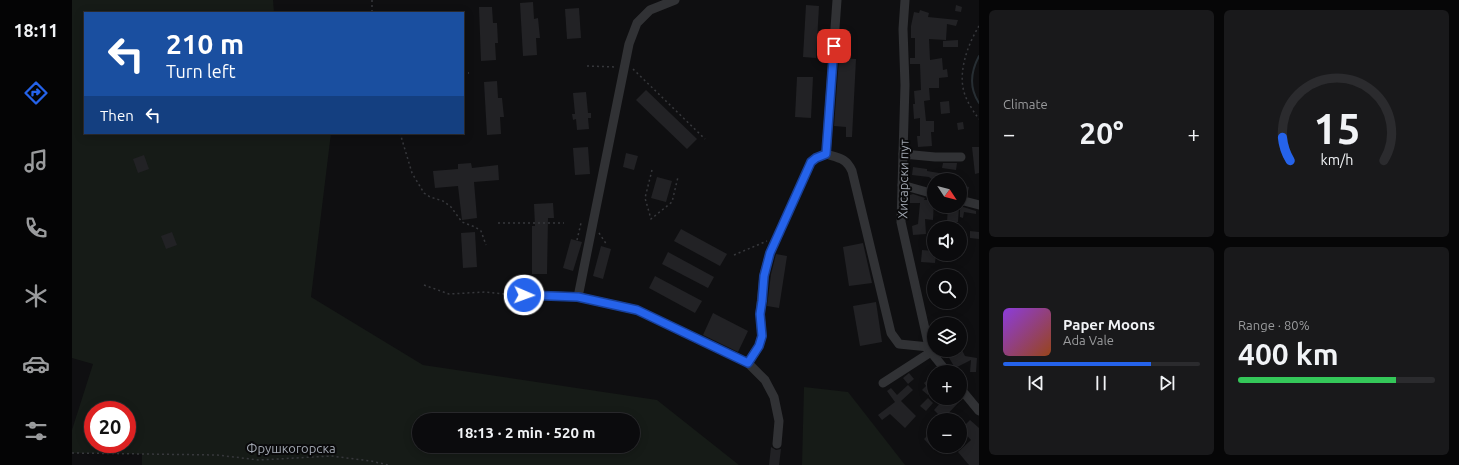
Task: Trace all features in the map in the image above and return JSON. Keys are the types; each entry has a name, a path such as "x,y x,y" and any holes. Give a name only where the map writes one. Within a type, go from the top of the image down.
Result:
{"street":[{"path":"578,297 629,44 636,23 650,10 675,0"},
{"path":"826,154 837,0"},
{"name":"Хисарски пут","path":"904,0 903,29 905,85 901,222 927,337"},
{"path":"748,363 759,346 762,336 760,314 764,276 770,253 811,162 826,154 843,159 849,164 852,171 890,333 899,344 927,349"},
{"path":"903,154 935,157 961,157"},
{"path":"902,185 927,192"},
{"path":"967,202 979,205"},
{"path":"512,294 578,297 637,310 748,363 765,380 774,397 780,421 777,444"},
{"path":"882,383 927,352"},
{"name":"Хисарски пут","path":"935,357 942,365"},
{"path":"967,396 979,411"}],"path":[{"path":"372,0 372,12"},
{"path":"979,26 972,39 966,56 963,82 966,99 979,120"},
{"path":"587,66 631,68 705,139"},
{"path":"464,73 469,73"},
{"path":"400,134 412,173 424,193 430,197 443,201 451,207 462,222 481,231 486,245"},
{"path":"652,170 645,198 651,219 672,202 678,177"},
{"path":"498,223 564,223"},
{"path":"577,240 581,223"},
{"path":"734,255 777,237"},
{"path":"424,285 449,294 485,292 512,294"},
{"name":"Фрушкогорска","path":"72,452 217,455 260,460 331,456 371,461 388,465"}],"shaded area":[{"path":"72,0 273,0 274,12 84,12 84,134 331,134 311,297 423,365 657,400 739,465 142,465 142,454 72,453 72,430 93,364 72,358"},
{"path":"804,387 848,392 905,465 802,465"}],"building":[{"path":"533,2 534,19 538,18 540,38 536,38 537,55 523,56 520,3"},
{"path":"806,5 819,6 816,58 803,57"},
{"path":"956,5 962,7 961,12 955,11"},
{"path":"479,7 492,7 493,23 497,23 498,43 495,43 496,60 481,61"},
{"path":"579,8 581,38 567,39 565,9"},
{"path":"920,10 929,13 928,17 958,20 956,26 947,24 946,40 929,39 930,60 942,58 943,70 947,69 948,77 939,78 939,88 929,88 930,100 924,101 926,121 934,121 934,132 931,132 932,146 918,147 917,136 920,136 920,118 914,119 913,104 915,104 914,91 921,90 920,64 910,64 910,58 915,58 915,38 911,38 911,26 914,12 919,13"},
{"path":"958,40 958,47 943,47 943,41"},
{"path":"839,58 856,59 852,137 846,137 846,127 834,126"},
{"path":"797,77 813,77 811,118 795,117"},
{"path":"497,81 498,98 502,98 504,117 500,117 501,134 487,135 484,82"},
{"path":"646,90 697,139 687,149 636,100"},
{"path":"586,92 588,113 591,113 591,118 588,118 589,129 577,130 576,119 573,120 572,114 575,114 573,93"},
{"path":"949,101 950,113 941,114 940,102"},
{"path":"963,122 964,129 958,130 957,123"},
{"path":"588,147 590,174 575,175 573,148"},
{"path":"972,147 979,147 979,173 975,174"},
{"path":"626,153 638,156 634,170 623,167"},
{"path":"144,155 149,169 138,173 133,159"},
{"path":"471,163 472,168 498,165 499,180 474,182 477,218 462,220 458,186 435,188 433,171 458,169 458,164"},
{"path":"943,163 957,163 956,170 942,168"},
{"path":"913,167 939,173 927,173 927,177 912,175"},
{"path":"657,177 672,181 666,202 651,198"},
{"path":"913,194 925,198 924,200 927,200 927,213 933,213 933,220 925,219 926,234 913,235 912,226 918,224 920,203 910,203 910,195"},
{"path":"553,203 554,218 548,218 547,274 532,274 532,226 535,226 534,204"},
{"path":"967,208 976,211 976,214 967,212"},
{"path":"948,213 959,213 958,221 947,221"},
{"path":"960,213 964,213 963,218 960,217"},
{"path":"681,229 727,254 720,266 674,241"},
{"path":"970,231 979,232 979,239 970,238"},
{"path":"172,232 177,245 166,249 161,236"},
{"path":"475,232 477,267 463,268 461,233"},
{"path":"571,239 582,242 573,271 563,268"},
{"path":"863,243 872,283 849,286 843,247"},
{"path":"601,246 611,249 603,279 593,276"},
{"path":"922,250 927,250 927,261 935,261 935,263 921,262"},
{"path":"668,252 714,277 708,288 662,264"},
{"path":"776,254 787,256 779,308 767,306 771,274"},
{"path":"655,276 702,301 695,313 649,288"},
{"path":"876,302 882,342 860,346 853,306"},
{"path":"713,313 748,331 738,352 703,335"},
{"path":"967,356 977,358 976,372 970,372 971,360 961,365 953,365 949,357"},
{"path":"909,373 914,379 908,384 903,378"},
{"path":"927,380 927,394 922,390 926,386 924,383"},
{"path":"908,385 913,390 901,401 916,416 905,428 890,414 882,420 878,415 895,402 887,391 891,388 897,395"},
{"path":"927,399 927,405 931,405 926,411 920,406"},
{"path":"938,405 956,405 949,413 937,413 934,410"},
{"path":"970,420 979,428 979,465 969,465 959,453 967,453 967,444 971,440 967,436 967,423"},
{"path":"771,447 776,450 781,449 779,465 769,465"}],"waterway":[{"path":"979,56 974,68 972,80 972,85 979,103"}],"route":[{"path":"524,295 578,297 637,310 748,363 759,346 762,336 760,314 764,276 770,253 811,162 826,154 834,46"}]}
